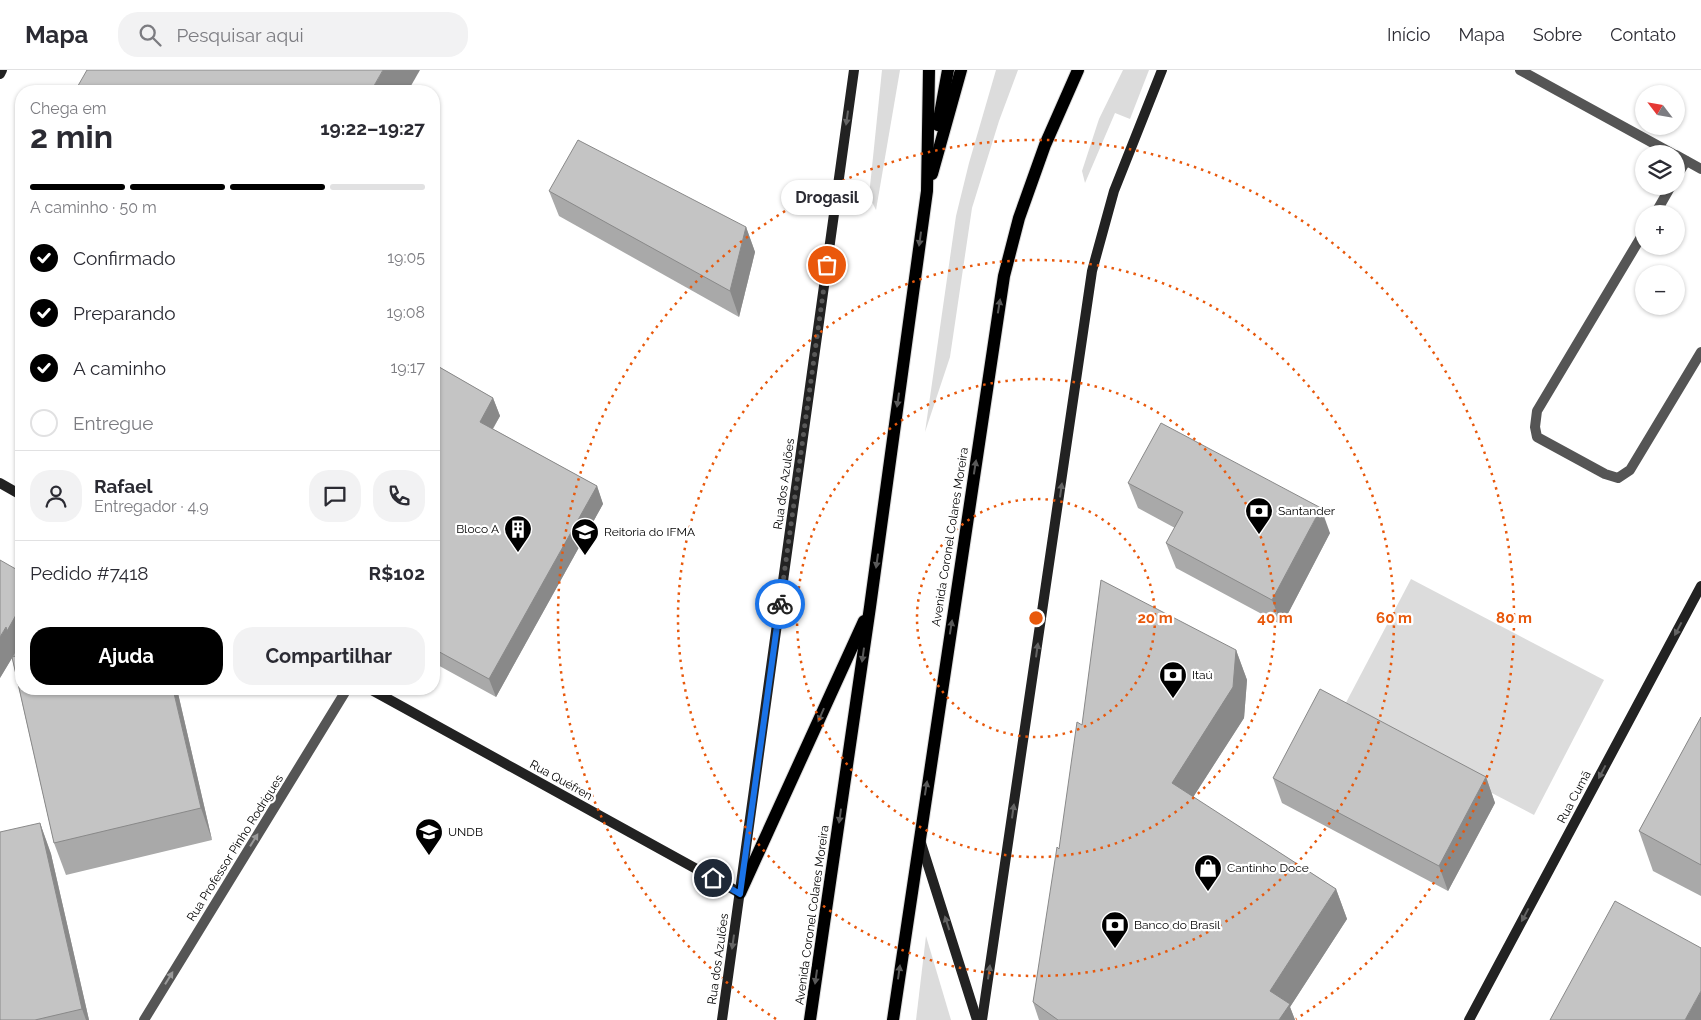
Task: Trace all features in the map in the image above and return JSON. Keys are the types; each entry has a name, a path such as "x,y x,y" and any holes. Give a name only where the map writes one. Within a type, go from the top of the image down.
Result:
{"main road":[{"name":"Avenida Coronel Colares Moreira","path":"810,1020 870,607 927,191 930,70"},
{"path":"927,191 948,70"},
{"path":"927,191 961,70"},
{"name":"Avenida Coronel Colares Moreira","path":"892,1020 1004,276 1018,218 1045,145 1078,70"},
{"path":"740,894 870,607"}],"street":[{"path":"0,74 2,70"},
{"name":"Rua dos Azulões","path":"722,1020 854,70"},
{"path":"982,1020 1092,271 1114,191 1162,70"},
{"path":"1520,70 1657,145"},
{"path":"1686,161 1701,169"},
{"path":"1635,247 1537,411 1535,427 1537,438 1605,474 1618,478 1630,470 1701,352"},
{"path":"0,483 15,492"},
{"name":"Rua Cumã","path":"1469,1020 1701,586"},
{"name":"Rua Professor Pinho Rodrigues","path":"144,1020 343,695"},
{"name":"Rua Quéfren","path":"381,695 740,894"},
{"path":"919,836 977,1020"}],"shaded area":[{"path":"882,70 900,70 876,210 869,196"},
{"path":"996,70 1018,70 999,121 972,208 950,357 925,432 956,216"},
{"path":"1123,70 1149,70 1130,119 1115,113 1085,183 1082,171 1099,119"},
{"path":"1411,579 1604,680 1534,815 1340,714"},
{"path":"926,936 951,1020 916,1020"}],"building":[{"path":"87,70 383,70 374,85 78,85"},
{"path":"578,140 746,227 730,291 549,191"},
{"name":"Bloco A","path":"440,367 493,398 480,422 597,486 489,679 440,652"},
{"name":"Santander","path":"1161,423 1321,508 1272,600 1166,543 1183,512 1128,483"},
{"path":"0,560 15,569 15,617 7,631 6,627 0,637"},
{"path":"1101,580 1236,650 1233,687 1172,783 1336,889 1270,991 1290,1004 1279,1020 1058,1020 1033,1002 1057,847 1059,849 1077,722 1082,725"},
{"path":"15,656 15,670 12,657"},
{"path":"1320,689 1486,777 1439,866 1273,778"},
{"path":"21,695 174,695 201,808 54,843"},
{"path":"1701,717 1701,865 1639,831"},
{"path":"40,823 82,1009 35,1020 0,1020 0,832"},
{"path":"1615,901 1701,948 1701,991 1685,1020 1550,1020"}],"way so far":[{"path":"780,604 827,265"}],"place":[{"name":"Drogasil","path":"827,265"},
{"name":"Santander","path":"1259,535"},
{"name":"Bloco A","path":"518,553"},
{"name":"Reitoria do IFMA","path":"585,556"},
{"name":"Itaú","path":"1173,699"},
{"name":"UNDB","path":"429,856"},
{"name":"Cantinho Doce","path":"1208,892"},
{"name":"Banco do Brasil","path":"1115,949"}],"route":[{"path":"713,878 740,894 780,604"}]}
